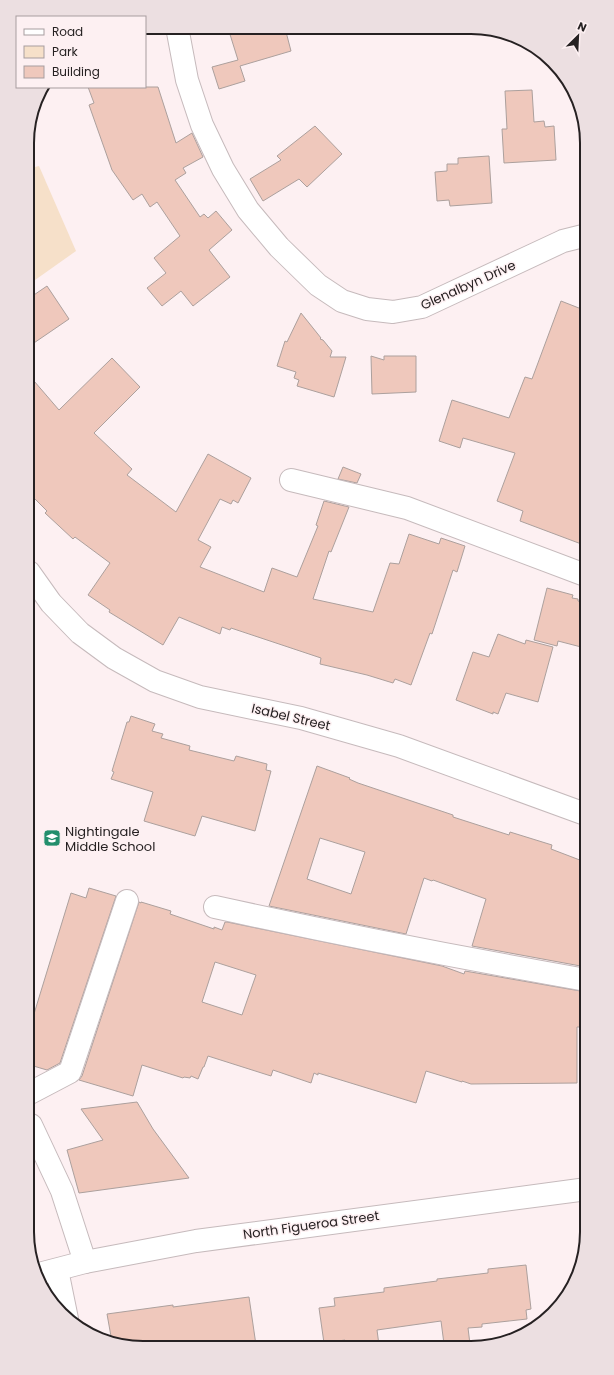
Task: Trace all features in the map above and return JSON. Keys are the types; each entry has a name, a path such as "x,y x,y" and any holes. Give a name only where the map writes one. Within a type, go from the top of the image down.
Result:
{"street":[{"name":"Glenalbyn Drive","path":"178,34 187,80 202,125 223,169 248,210 279,247 318,285 342,301 367,309 393,312 422,307 563,241 580,237"},
{"path":"291,480 407,508 580,573"},
{"name":"Isabel Street","path":"34,579 51,603 80,633 114,658 155,681 200,697 301,718 399,746 580,812"},
{"path":"34,1091 70,1072 127,901"},
{"path":"215,907 301,926 580,979"},
{"path":"34,1131 62,1191 85,1262"},
{"name":"North Figueroa Street","path":"48,1272 85,1262 196,1241 580,1190"},
{"path":"48,1272 59,1302"}],"green space":[{"path":"39,166 76,251 34,281 34,167"}],"building":[{"path":"230,34 287,34 291,51 240,66 245,81 219,89 212,67 238,60"},
{"path":"158,87 176,143 192,133 203,157 183,168 186,173 175,180 200,217 204,214 208,218 216,211 232,230 209,250 230,277 193,306 181,291 162,306 147,288 166,273 154,258 180,236 157,202 150,207 142,194 133,200 112,170 89,105 94,103 88,88"},
{"path":"532,90 534,122 544,121 545,127 554,126 556,160 504,163 502,129 507,129 505,91"},
{"path":"315,126 342,154 307,187 299,179 263,201 250,179 281,160 277,156"},
{"path":"489,156 492,203 450,206 449,200 437,201 435,172 447,171 447,164 458,164 458,158"},
{"path":"47,286 69,319 34,343 34,295"},
{"path":"561,301 580,308 580,544 520,521 523,511 497,501 515,453 463,438 460,448 439,441 452,400 509,418 525,377 532,379"},
{"path":"301,313 321,338 320,339 323,340 332,351 330,357 346,357 334,397 297,386 299,380 294,378 296,372 277,366 285,341 287,342"},
{"path":"371,356 384,360 384,356 416,356 416,392 372,394"},
{"path":"112,358 140,387 94,433 132,469 127,475 176,512 208,454 251,478 238,503 233,500 231,504 220,499 198,540 211,547 200,567 264,592 272,568 297,577 318,526 316,525 324,501 349,507 331,552 329,551 313,599 373,612 390,563 399,564 409,534 439,544 441,538 465,546 457,572 453,570 432,634 430,633 411,685 395,679 393,683 320,664 321,658 231,628 230,630 222,627 220,634 179,617 163,645 109,612 110,610 88,595 110,563 75,537 73,539 45,513 47,511 34,498 34,381 59,410"},
{"path":"343,467 361,474 357,483 338,479"},
{"path":"547,588 573,595 572,598 578,599 578,601 580,602 580,647 558,641 557,646 534,640"},
{"path":"498,634 525,644 526,640 553,647 538,702 506,693 498,714 493,712 493,714 456,700 473,652 489,657"},
{"path":"131,716 155,724 152,731 163,734 161,738 190,746 189,750 234,761 236,756 267,764 266,770 271,771 255,831 202,816 195,836 144,821 153,792 111,779 127,722 129,722"},
{"path":"317,766 350,778 349,779 358,783 453,815 453,817 509,835 510,832 552,845 551,849 580,860 580,966 472,946 486,899 424,878 406,934 269,906","holes":["320,838 365,852 351,894 307,879"]},
{"path":"89,888 116,896 60,1063 47,1070 34,1066 34,1014 71,893 86,898"},
{"path":"139,902 171,911 170,914 214,929 214,927 222,930 225,922 227,922 442,966 464,974 465,971 580,991 580,1027 577,1027 577,1083 471,1084 426,1071 416,1103 318,1073 318,1075 314,1073 311,1083 273,1070 271,1076 208,1056 198,1079 191,1076 190,1078 183,1078 142,1065 133,1096 79,1080 82,1076","holes":["215,962 256,975 242,1015 202,1002"]},
{"path":"137,1102 153,1129 189,1178 79,1193 67,1150 103,1140 81,1109"},
{"path":"526,1265 531,1309 526,1310 527,1319 482,1324 482,1327 468,1328 470,1341 444,1341 441,1321 377,1330 378,1341 324,1341 319,1308 335,1306 334,1298 384,1292 384,1288 437,1281 437,1279 488,1273 488,1269"},
{"path":"249,1297 255,1341 143,1341 122,1339 111,1336 107,1314 173,1305 173,1307"}],"place":[{"name":"Nightingale Middle School","path":"52,838"}]}
